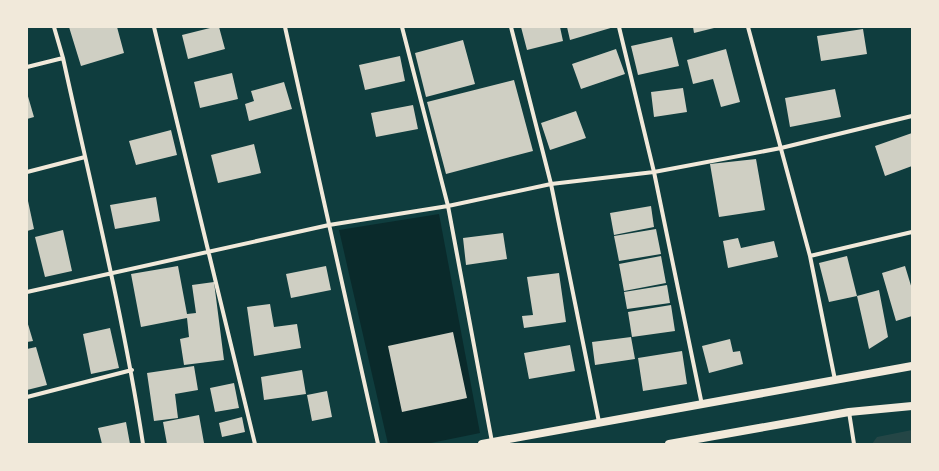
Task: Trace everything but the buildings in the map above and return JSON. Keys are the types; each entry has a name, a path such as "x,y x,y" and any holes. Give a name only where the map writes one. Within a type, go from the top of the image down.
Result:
{"main road":[{"path":"482,444 912,366"},
{"path":"669,444 849,412 912,406"}],"street":[{"path":"54,27 63,58 112,275 132,370 143,444"},
{"path":"154,27 255,444"},
{"path":"285,27 378,444"},
{"path":"402,27 448,206 492,442"},
{"path":"511,27 551,184 599,422"},
{"path":"619,27 654,172 702,405"},
{"path":"748,27 810,256 835,380"},
{"path":"27,67 63,58"},
{"path":"27,292 112,275 208,251 329,225 448,206 551,184 654,172 780,148 912,116"},
{"path":"27,172 85,157"},
{"path":"810,256 912,232"},
{"path":"27,397 132,370"},
{"path":"849,412 854,444"}],"shaded area":[{"path":"439,214 480,433 426,444 388,444 339,230"},
{"path":"912,430 912,444 872,444 877,437"}]}
